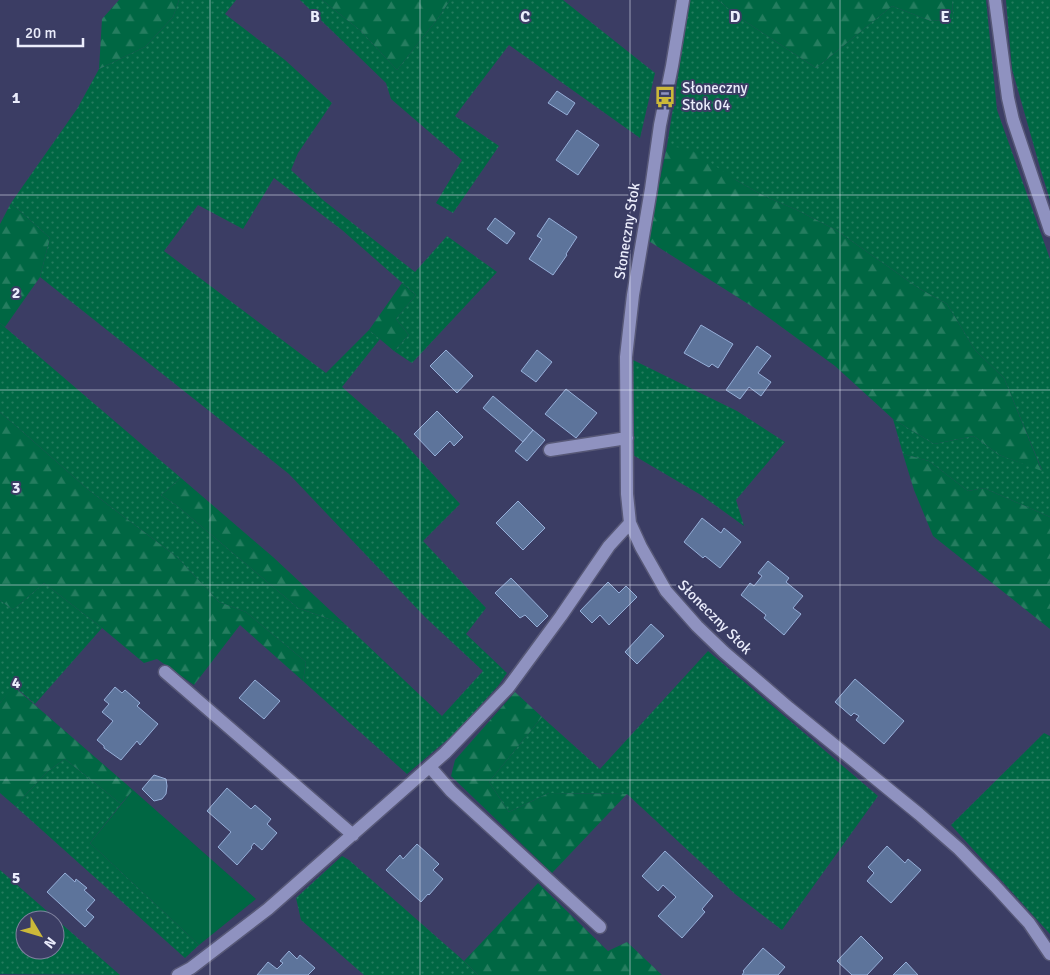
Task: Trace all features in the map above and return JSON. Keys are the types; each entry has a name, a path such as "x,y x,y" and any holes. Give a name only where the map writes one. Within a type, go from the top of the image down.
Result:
{"street":[{"name":"Słoneczny Stok","path":"683,0 660,125 633,295 626,357 627,494 630,524 666,591 697,626 789,708 959,849 1029,923 1050,954"},
{"path":"995,0 1008,98 1013,120 1050,230"},
{"path":"550,450 627,438"},
{"path":"178,975 191,968 268,909 445,753 508,688 609,546 630,524"},
{"path":"165,672 353,835"},
{"path":"430,767 452,791 600,927"}],"green space":[{"path":"119,0 179,0 173,17 145,47 99,69 102,19"},
{"path":"179,0 236,0 225,14 285,60 332,103 298,153 291,170 323,200 415,272 447,236 497,272 412,363 394,351 409,335 396,319 416,295 342,230 274,178 243,229 198,205 164,251 326,373 369,330 380,339 342,387 399,437 460,504 423,541 486,608 466,634 507,673 498,686 454,734 407,774 303,681 306,662 246,612 219,602 177,557 90,491 0,412 0,323 181,478 161,495 176,505 298,608 346,625 442,716 483,671 425,617 289,474 40,277 50,238 11,203 77,109 99,69 145,47 173,17"},
{"path":"300,0 322,0 361,31 397,70 450,0 563,0 655,73 640,138 509,45 455,116 499,146 453,213 436,203 462,160 391,99 386,83"},
{"path":"322,0 450,0 397,70 361,31"},
{"path":"690,0 718,0 740,18 816,68 892,6 931,21 953,19 952,0 986,0 997,110 1050,259 1050,517 984,488 968,491 929,461 903,454 893,419 934,444 974,436 999,455 1042,470 1004,378 975,350 947,304 920,289 836,230 762,195 667,146"},
{"path":"718,0 952,0 953,19 931,21 892,6 816,68 740,18"},
{"path":"1006,0 1050,0 1050,200 1012,69"},
{"path":"667,146 690,149 762,195 836,230 920,289 947,304 975,350 1004,378 1042,471 999,455 974,436 934,444 893,419 835,366 761,312 647,240"},
{"path":"11,203 50,238 40,277 5,327 0,323 0,224"},
{"path":"402,283 416,295 396,319 409,335 394,351 369,330"},
{"path":"631,359 737,411 785,442 736,500 744,526 701,495 633,455"},
{"path":"0,412 90,491 177,557 219,602 246,612 306,662 303,681 240,625 194,685 157,659 144,663 44,583 13,610 0,600"},
{"path":"903,454 929,461 968,491 984,488 1050,517 1050,629 933,536 914,490"},
{"path":"181,478 273,557 346,625 298,608 176,505 161,495"},
{"path":"44,583 102,628 35,704 14,686 0,703 0,600 13,610"},
{"path":"708,651 878,796 782,930 735,894 627,794 549,793 509,812 489,782 542,717 600,769"},
{"path":"13,686 133,790 121,804 65,759 47,772 15,806 0,793 0,703"},
{"path":"515,692 542,717 489,782 509,812 549,793 627,794 552,873 451,776 455,760"},
{"path":"1044,733 1050,736 1050,934 951,825"},
{"path":"65,759 121,804 90,843 199,945 185,958 15,806 47,772"},
{"path":"133,790 256,899 199,945 90,843"},
{"path":"342,856 349,860 478,975 364,975 301,920 296,898"},
{"path":"0,870 46,910 15,910 15,960 65,960 65,927 120,975 0,974"},
{"path":"538,883 608,951 627,942 662,975 478,975 464,961"}],"building":[{"path":"557,91 575,103 567,115 548,103"},
{"path":"577,130 599,145 578,175 556,160"},
{"path":"495,218 515,233 507,244 487,229"},
{"path":"549,218 577,237 553,275 529,259 542,239 537,236"},
{"path":"701,325 733,344 718,368 712,364 709,367 684,353"},
{"path":"757,346 771,356 758,373 771,382 761,396 749,387 740,399 726,390"},
{"path":"446,350 473,376 457,393 430,366"},
{"path":"537,350 552,362 536,382 521,371"},
{"path":"566,389 597,413 576,438 545,414"},
{"path":"493,396 533,430 523,442 483,408"},
{"path":"437,411 463,437 454,446 450,441 435,456 414,434"},
{"path":"533,430 545,440 527,461 515,451"},
{"path":"518,501 545,528 523,550 496,523"},
{"path":"702,518 721,533 724,528 741,542 720,568 705,556 703,558 684,542"},
{"path":"768,561 789,578 786,582 803,596 793,608 801,614 784,635 764,618 766,615 741,595 750,583 754,586 762,576 758,573"},
{"path":"511,578 548,616 537,627 525,615 520,618 495,593"},
{"path":"608,582 619,593 626,586 637,597 609,625 600,615 592,623 580,611"},
{"path":"651,624 664,636 637,664 625,652"},
{"path":"855,679 904,721 884,744 856,720 859,716 854,713 851,716 835,702"},
{"path":"255,680 280,701 264,719 239,698"},
{"path":"115,687 122,693 125,690 140,703 137,706 158,724 140,745 137,741 121,760 104,748 97,740 113,721 102,712 109,704 104,700"},
{"path":"154,775 166,779 167,786 166,794 162,799 154,801 142,789"},
{"path":"227,788 251,809 255,805 271,819 267,824 277,833 262,850 254,843 237,865 218,847 231,832 207,811"},
{"path":"417,844 439,864 433,870 443,879 421,902 386,870 400,855 403,859"},
{"path":"887,846 905,863 908,859 921,870 891,903 867,881 874,873 868,867"},
{"path":"665,851 713,896 702,909 705,912 682,938 658,916 676,897 663,885 658,891 642,876"},
{"path":"65,873 75,882 76,879 87,888 84,890 95,900 86,910 94,917 85,927 47,892"},
{"path":"861,936 883,958 867,975 852,975 837,961"},
{"path":"763,948 785,967 778,975 742,975 743,971"},
{"path":"289,951 297,959 300,955 315,968 308,975 257,975 268,962 277,969 283,963 280,961"},
{"path":"906,962 918,975 893,975"}],"place":[{"name":"Słoneczny Stok 04","path":"665,97"}]}
